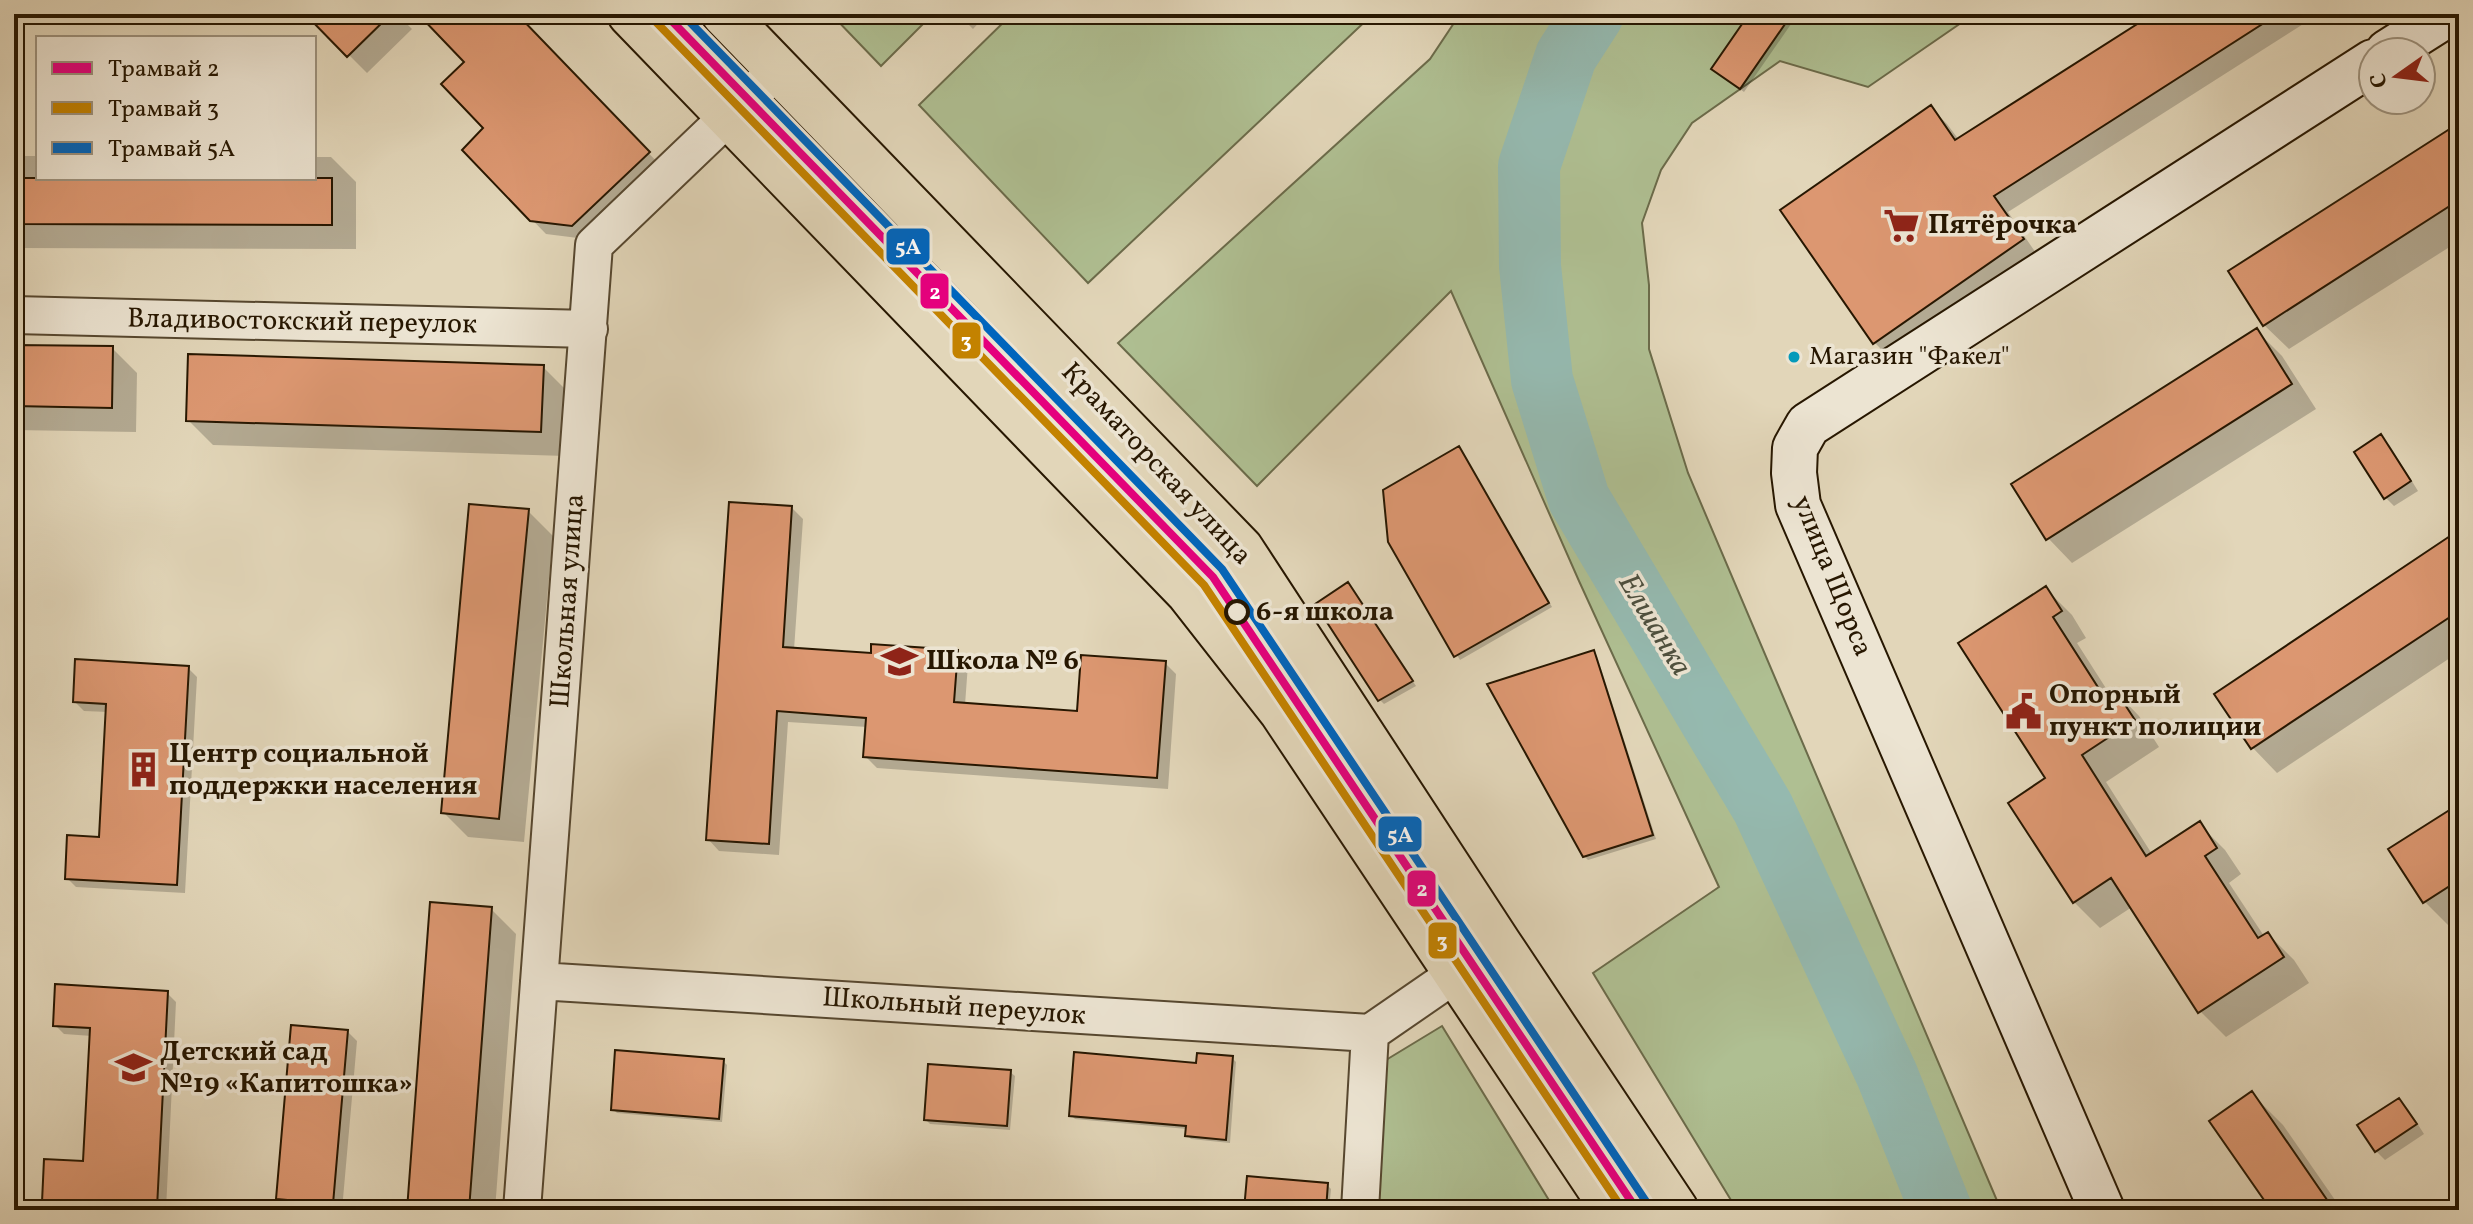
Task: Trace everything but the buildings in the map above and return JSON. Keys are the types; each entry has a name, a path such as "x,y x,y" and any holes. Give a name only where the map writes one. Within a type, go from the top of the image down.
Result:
{"main road":[{"path":"630,14 1198,604 1282,712 1614,1210"},
{"name":"Краматорская улица","path":"724,14 1241,549 1676,1210"}],"street":[{"path":"2413,36 2448,14"},
{"name":"Школьная улица","path":"522,1210 594,245 778,69"},
{"name":"улица Щорса","path":"2102,1210 1798,505 1795,448 1808,425 2357,72"},
{"name":"Владивостокский переулок","path":"14,315 589,329"},
{"path":"1013,410 1059,360"},
{"path":"1360,1210 1370,1033 1499,944"},
{"name":"Школьный переулок","path":"539,981 1370,1033"}],"green space":[{"path":"831,14 931,14 932,15 881,66"},
{"path":"1012,14 1373,14 1088,283 919,105"},
{"path":"1460,14 1974,14 1868,87 1780,61 1692,123 1661,170 1642,223 1649,285 1649,349 1688,473 2001,1210 1737,1210 1593,973 1719,887 1451,291 1257,486 1118,343 1430,59"},
{"path":"1442,1026 1555,1210 1378,1210 1386,1060"}],"waterway":[{"name":"Елшанка","path":"1593,14 1566,56 1529,166 1530,266 1542,380 1579,499 1763,808 1887,1075 1941,1210"}],"tram line":[{"name":"2","path":"665,14 1213,577 1637,1210"},
{"name":"5А","path":"682,14 1222,569 1647,1203"},
{"name":"3","path":"656,22 1204,585 1623,1210"}],"place":[{"name":"Пятёрочка","path":"1902,225"},
{"name":"Магазин \"Факел\"","path":"1794,357"},
{"name":"6-я школа","path":"1237,612"},
{"name":"Школа № 6","path":"900,661"},
{"name":"Опорный пункт полиции","path":"2023,711"},
{"name":"Центр социальной поддержки населения","path":"143,770"},
{"name":"Детский сад №19 «Капитошка»","path":"134,1068"}]}
